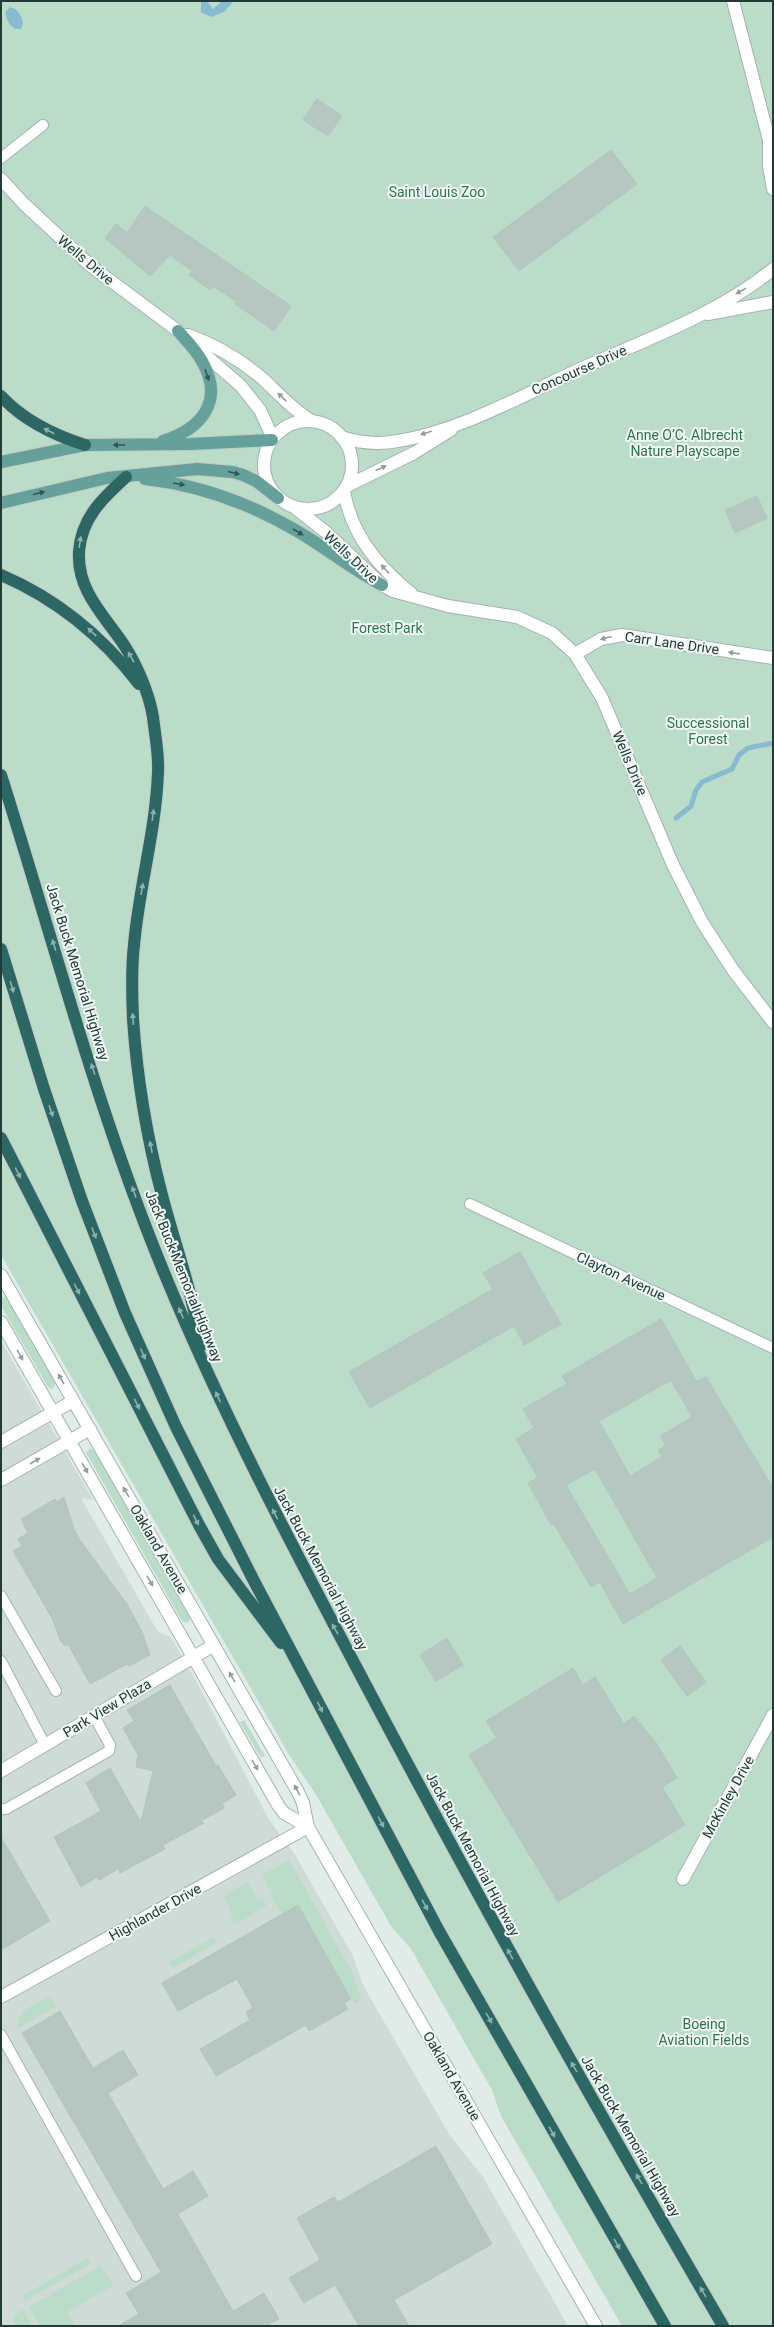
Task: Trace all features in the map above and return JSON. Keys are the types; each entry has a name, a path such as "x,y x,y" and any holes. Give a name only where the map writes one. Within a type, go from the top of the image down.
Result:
{"highway":[{"path":"1,396 31,422 63,438 85,445"},
{"path":"126,477 107,494 86,522 79,552 79,572 85,589 96,608 125,646 134,663 152,713 158,772 134,945 133,1019 144,1114 162,1196 192,1298 202,1362"},
{"path":"1,575 39,594 88,628 125,666 145,693"},
{"name":"Jack Buck Memorial Highway","path":"1,775 99,1090 132,1188 164,1272 202,1362 275,1514 447,1840 723,2326"},
{"path":"1,949 62,1142 125,1313 199,1475 439,1931 665,2326"},
{"path":"1,1138 199,1525 232,1578 302,1672"}],"main road":[{"path":"152,445 190,430 204,415 209,405 211,388 203,363 178,331"},
{"path":"1,462 85,445 152,445 273,439"},
{"path":"1,503 78,484 197,469 233,472 256,481 278,498"},
{"path":"126,477 195,487 242,502 298,532 359,573 382,585"}],"street":[{"path":"733,1 771,144 769,166 773,189"},
{"name":"Wells Drive","path":"1,179 39,219 91,266 178,331 248,393 260,410 273,439"},
{"name":"Concourse Drive","path":"345,489 414,453 464,422 695,317 758,281 773,269"},
{"name":"Concourse Drive","path":"695,317 773,302"},
{"name":"Wells Drive","path":"178,331 218,348 240,362 312,422"},
{"path":"312,422 326,425 341,436 350,451 352,470 345,489 334,501 320,508 310,510 294,507 278,498 268,484 264,467 266,453 273,439 279,432 294,424 312,422"},
{"name":"Concourse Drive","path":"341,436 364,442 384,443 400,441 464,422"},
{"name":"Wells Drive","path":"345,489 349,513 363,543 397,582 414,596"},
{"name":"Wells Drive","path":"294,507 327,533 382,585 393,591 448,606 517,617 552,633 575,654 602,698 674,865 702,922 733,970 773,1022"},
{"name":"Carr Lane Drive","path":"575,654 601,639 622,635 773,658"},
{"name":"Oakland Avenue","path":"1,1275 298,1792 303,1803 308,1827 596,2326"},
{"name":"Oakland Avenue","path":"1,1322 278,1805 294,1820 308,1827"},
{"path":"1,1442 73,1401"},
{"path":"1,1480 90,1429"},
{"name":"Park View Plaza","path":"1,1771 214,1645"},
{"name":"McKinley Drive","path":"683,1879 773,1715"},
{"name":"Highlander Drive","path":"1,1998 308,1827"}],"lane":[{"path":"1,158 43,125"},
{"name":"Clayton Avenue","path":"470,1204 773,1348"},
{"path":"1,1596 56,1691"},
{"path":"1,1661 45,1745"},
{"path":"1,1809 6,1809 109,1751 110,1745 94,1716"},
{"path":"1,2035 136,2276"}],"shaded area":[{"path":"1,1341 93,1500 81,1498 158,1632 171,1637 200,1688 268,1818 295,1855 352,1954 364,1987 449,2134 483,2177 568,2326 1,2326"}],"green space":[{"name":"Forest Park","path":"1,1 773,1 773,2326 622,2326 501,2116 492,2090 411,1949 391,1926 315,1793 291,1758 1,1255"},
{"path":"6,1296 55,1382 52,1389 48,1387 1,1306 1,1299"},
{"path":"90,1448 95,1451 189,1616 190,1619 187,1623 182,1621 86,1453"},
{"path":"244,1720 265,1756 261,1758 240,1722"},
{"path":"289,1860 352,1972 361,2000 355,2004 298,1905 282,1914 270,1895 272,1893 262,1875"},
{"path":"248,1882 258,1901 262,1899 266,1906 234,1925 230,1918 233,1915 223,1897"},
{"path":"213,1937 216,1943 173,1968 170,1962"},
{"path":"50,1996 56,2007 18,2028 20,2017 28,2008"},
{"path":"88,2258 91,2263 25,2301 24,2295"},
{"path":"100,2266 114,2285 67,2312 75,2326 40,2326 29,2307"},
{"path":"23,2310 32,2326 17,2326 12,2317"}],"water":[{"path":"201,1 207,1 213,9 222,1 234,1 224,12 211,17 201,12"},
{"path":"10,7 15,9 21,15 23,23 21,29 14,28 8,21 5,12"}],"building":[{"path":"317,99 342,116 328,136 303,120"},
{"path":"611,150 637,184 519,271 493,237"},
{"path":"145,206 291,306 274,331 235,304 237,302 213,286 210,290 189,275 192,271 170,255 150,276 105,238 116,224 127,233"},
{"path":"757,496 767,518 735,533 725,510"},
{"path":"520,1252 561,1324 524,1345 514,1326 370,1408 349,1372 493,1289 483,1273"},
{"path":"661,1319 697,1382 706,1377 773,1488 773,1537 623,1624 600,1582 591,1587 554,1524 551,1525 528,1483 538,1478 516,1439 534,1428 523,1409 567,1384 562,1376","holes":["671,1380 692,1417 660,1436 666,1446 658,1450 662,1457 630,1476 599,1421","595,1469 657,1578 630,1594 566,1485"]},
{"path":"64,1497 74,1529 80,1540 127,1604 143,1634 150,1655 129,1666 127,1664 90,1684 68,1644 65,1646 60,1640 53,1620 13,1551 22,1546 18,1539 28,1533 21,1519 55,1499 57,1502"},
{"path":"447,1638 463,1665 436,1681 420,1655"},
{"path":"680,1646 706,1682 687,1696 661,1660"},
{"path":"573,1668 583,1685 595,1677 624,1724 634,1716 657,1744 677,1778 662,1787 685,1825 558,1902 469,1755 497,1738 486,1721"},
{"path":"170,1685 216,1766 218,1765 236,1795 222,1804 224,1808 201,1821 204,1823 163,1845 165,1849 120,1873 118,1869 99,1880 97,1877 81,1887 54,1837 101,1811 86,1783 110,1768 141,1822 153,1771 136,1767 138,1755 123,1728 134,1721 127,1710"},
{"path":"1,1837 50,1921 1,1950"},
{"path":"298,1905 351,1999 344,2003 348,2009 309,2031 306,2025 216,2076 200,2049 250,2020 246,2012 253,2008 237,1979 178,2011 162,1983"},
{"path":"60,2011 93,2068 123,2050 138,2075 108,2093 163,2189 193,2171 208,2196 178,2214 233,2311 264,2293 279,2319 266,2326 118,2326 139,2314 126,2293 161,2272 22,2033"},
{"path":"436,2146 492,2244 394,2300 409,2326 359,2326 335,2285 304,2303 289,2278 320,2260 297,2218 334,2197 338,2202"}],"waterway":[{"path":"676,818 691,806 696,790 702,782 732,769 739,755 748,748 773,743"}],"park label":[{"name":"Saint Louis Zoo","path":"437,192"},
{"name":"Anne O’C. Albrecht Nature Playscape","path":"685,444"},
{"name":"Successional Forest","path":"708,732"},
{"name":"Boeing Aviation Fields","path":"704,2032"}]}
